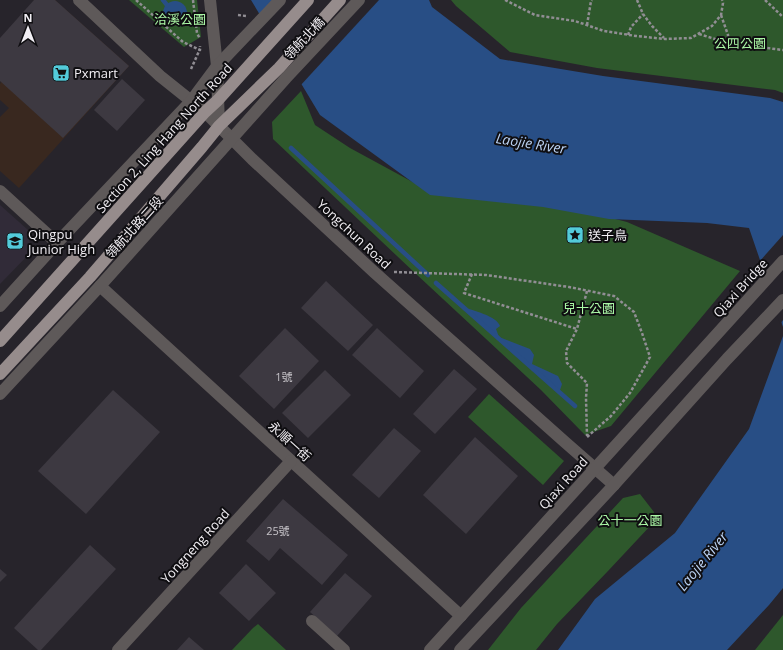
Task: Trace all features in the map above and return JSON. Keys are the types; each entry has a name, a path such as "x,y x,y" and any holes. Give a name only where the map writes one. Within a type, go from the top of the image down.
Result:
{"main road":[{"name":"領航北橋","path":"269,43 308,0"},
{"name":"領航北橋","path":"219,126 279,68 340,0"},
{"name":"Section 2, Ling Hang North Road","path":"0,341 205,112 218,100 269,43"},
{"path":"0,374 90,277 202,148 219,126"}],"street":[{"name":"Yongchun Road","path":"79,0 160,76 205,112 252,159 374,272 614,484"},
{"path":"210,0 217,66 219,126"},
{"path":"0,306 57,243 191,101 217,66 280,0"},
{"name":"領航北橋","path":"286,78 359,0"},
{"name":"領航北路二段","path":"0,394 100,286 286,78"},
{"path":"0,191 57,243"},
{"name":"Qiaxi Bridge","path":"717,334 783,261"},
{"name":"永順一街","path":"100,286 461,616"},
{"path":"460,650 783,300"},
{"name":"Qiaxi Road","path":"430,650 717,334"},
{"name":"Yongneng Road","path":"118,650 291,461"},
{"path":"312,621 344,650"}],"path":[{"path":"136,0 182,42 200,50"},
{"path":"191,68 200,50 201,40 197,33 193,0"},
{"path":"505,0 535,15 574,21 604,31 665,39 691,38 712,26 721,15"},
{"path":"587,26 592,0"},
{"path":"637,0 643,14 665,39"},
{"path":"722,0 721,15 728,35 728,43"},
{"path":"765,0 783,16"},
{"path":"628,35 631,27 643,14"},
{"path":"698,34 728,43 783,50"},
{"path":"200,50 204,48"},
{"path":"374,272 472,274 494,276 587,291 614,296 634,312 650,357 630,393 611,416 587,437 587,383 568,363 566,351 577,329 587,291"},
{"path":"472,274 464,293 577,329"}],"shaded area":[{"name":"Pxmart","path":"34,0 55,0 129,66 19,188 0,171 0,117 9,108 0,100 0,81"},
{"name":"Qingpu Junior High","path":"0,205 28,230 31,252 0,284"}],"green space":[{"name":"洽溪公園","path":"129,0 197,0 201,37 184,47"},
{"name":"公四公園","path":"451,0 783,0 783,93 775,90 597,68 510,52"},
{"name":"兒十公園","path":"301,91 315,125 350,148 431,192 577,209 627,222 740,271 611,426 585,435 541,390 273,139 272,122"},
{"path":"489,394 564,461 543,485 468,417"},
{"name":"公十一公園","path":"640,494 654,512 652,524 557,624 536,650 488,650 521,608 623,498"},
{"path":"783,615 783,650 755,650"},
{"path":"258,624 286,650 232,650"}],"water":[{"name":"Laojie River","path":"251,0 429,0 432,7 500,59 603,76 770,98 783,102 783,327 749,228 707,223 609,219 543,207 430,195 320,115"},
{"path":"175,1 183,5 187,13 183,21 175,25 167,21 163,13 167,5"},
{"path":"462,307 494,319 500,326 496,329 499,337 530,349 534,355 532,364 558,376 562,384 559,393"},
{"name":"Laojie River","path":"783,336 783,588 727,650 558,650 595,599 675,533 749,429"}],"pier":[{"path":"274,0 379,0 300,86 259,18"},
{"path":"783,235 783,320 780,324 759,262"}],"building":[{"name":"Pxmart","path":"34,0 55,0 129,66 63,138 0,81 0,38"},
{"path":"122,79 145,100 117,131 94,110"},
{"path":"326,281 373,325 348,351 301,308"},
{"path":"285,328 319,361 274,409 239,376"},
{"path":"377,328 424,371 400,398 352,355"},
{"path":"454,369 477,389 435,434 413,414"},
{"path":"325,370 351,395 308,438 282,413"},
{"path":"113,390 160,432 86,514 38,471"},
{"path":"394,428 421,451 379,498 352,475"},
{"path":"475,437 518,476 466,534 423,495"},
{"path":"283,499 348,555 322,585 280,548 269,561 246,541"},
{"path":"90,545 116,569 41,650 38,650 14,628"},
{"path":"246,564 276,593 249,621 219,593"},
{"path":"0,569 7,575 0,582"},
{"path":"345,573 372,596 337,636 310,612"},
{"path":"189,637 204,650 177,650"}],"waterway":[{"path":"163,0 167,5"},
{"path":"291,148 428,275"},
{"path":"436,283 575,406"}],"place":[{"name":"Pxmart","path":"61,73"},
{"name":"送子鳥","path":"575,235"},
{"name":"Qingpu Junior High","path":"15,241"}]}
